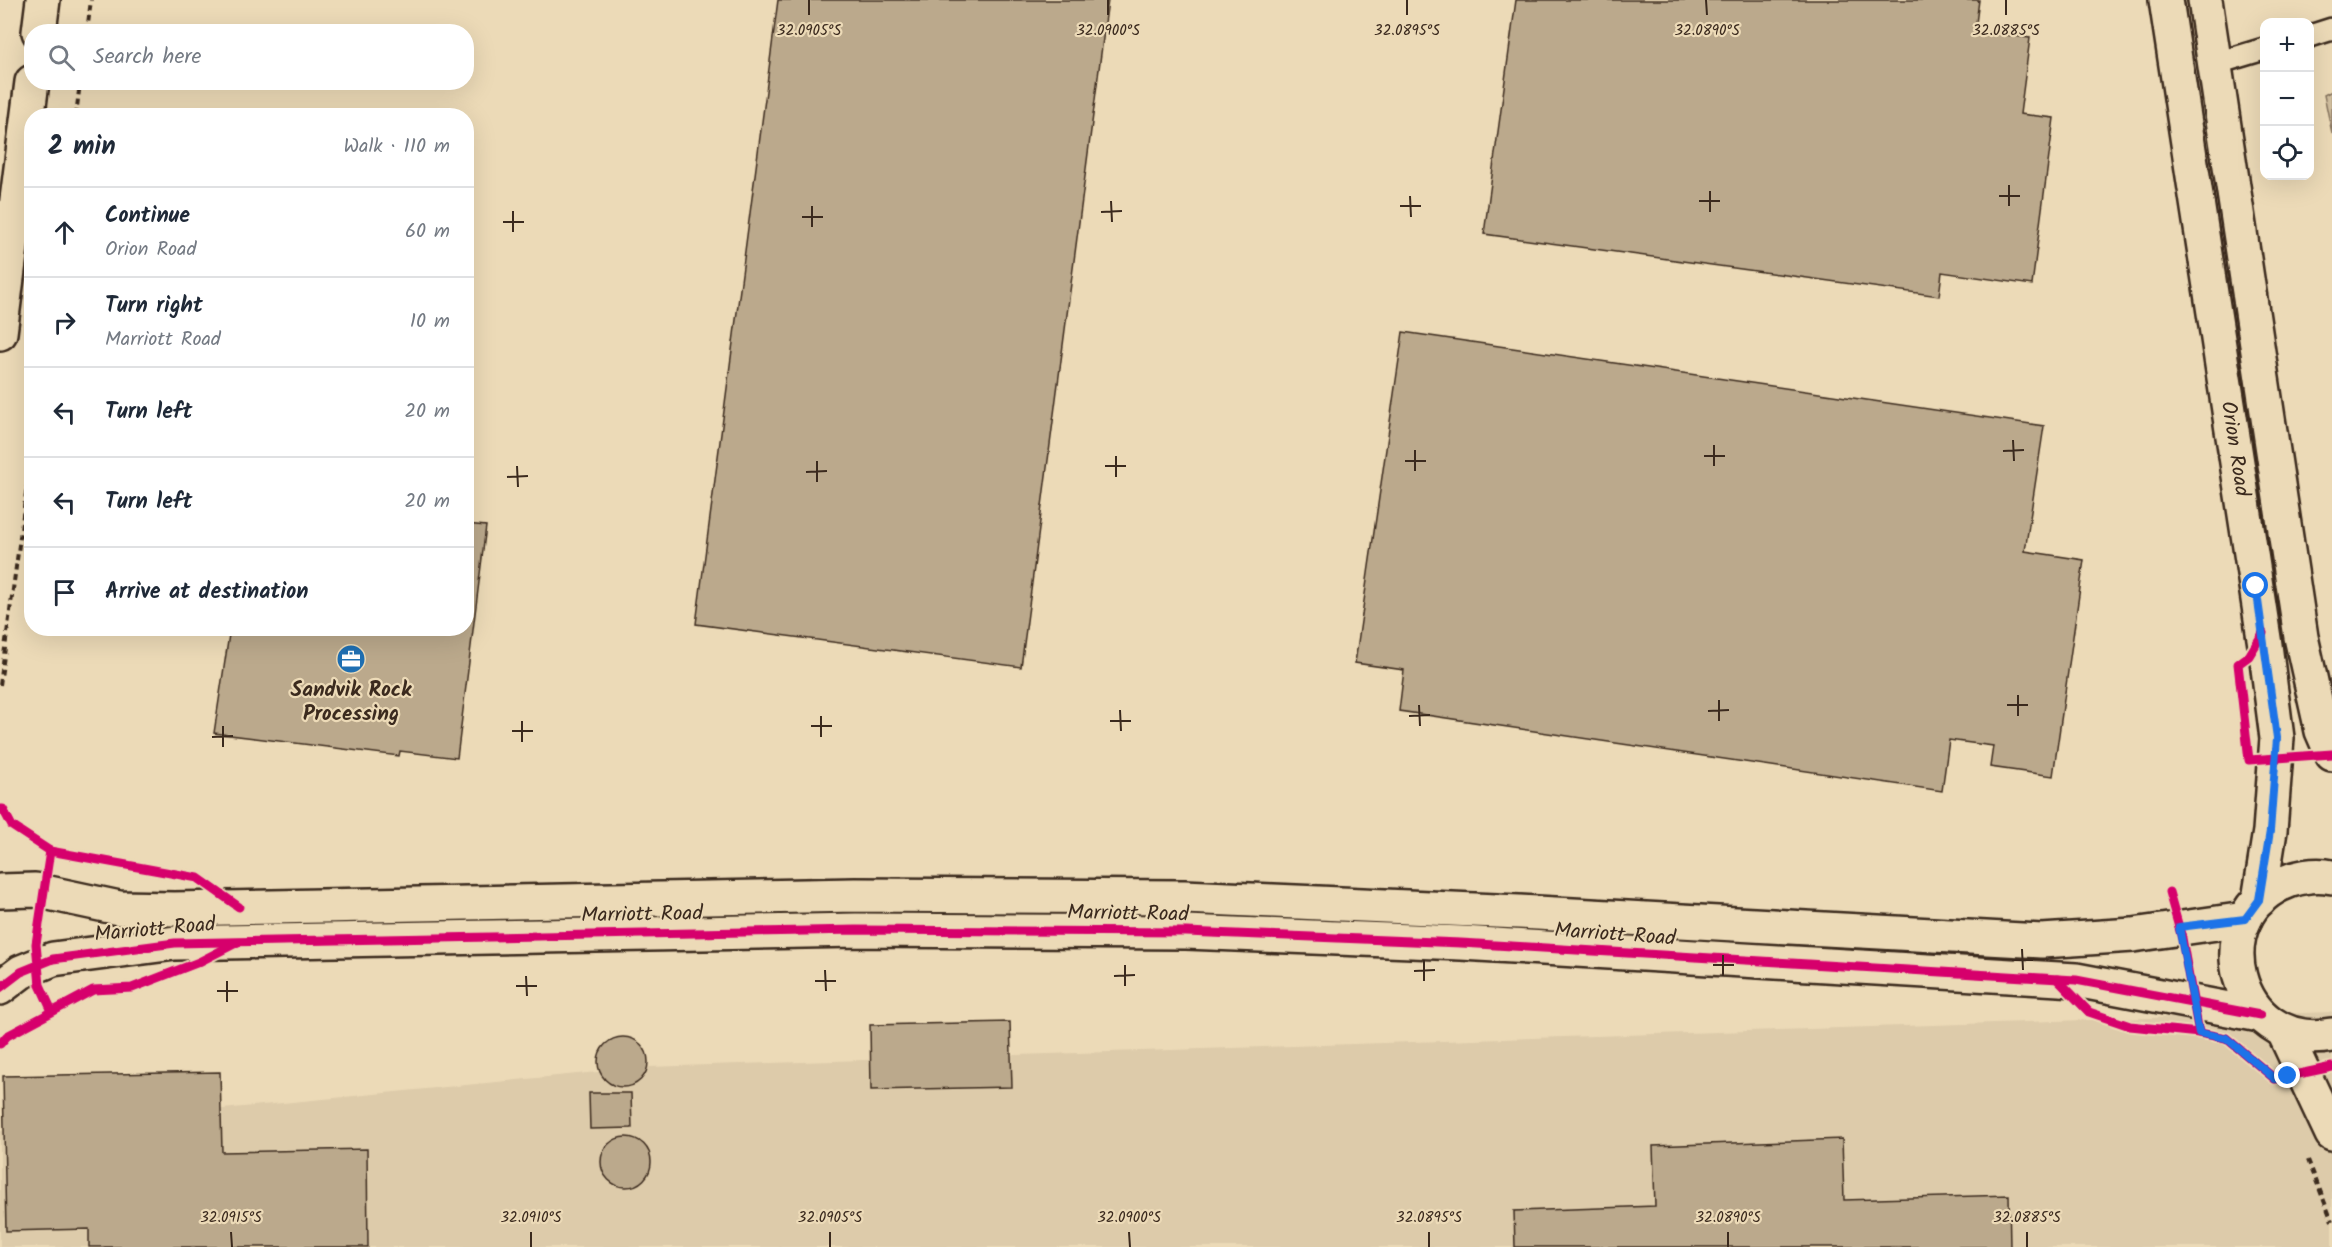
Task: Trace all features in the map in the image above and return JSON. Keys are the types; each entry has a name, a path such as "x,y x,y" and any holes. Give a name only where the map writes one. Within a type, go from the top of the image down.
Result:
{"street":[{"path":"40,24 43,0"},
{"name":"Orion Road","path":"2166,0 2265,645 2277,738 2270,831 2252,909"},
{"name":"Orion Road","path":"2205,0 2301,637 2322,732 2332,754"},
{"path":"29,108 31,90"},
{"path":"0,333 24,145"},
{"name":"Marriott Road","path":"0,891 35,890 119,908 174,909 855,895 1184,897 1519,912 2042,941 2133,934 2252,909 2279,885 2303,877 2332,877"},
{"path":"2252,909 2237,944 2237,970 2245,995 2272,1024 2332,1134"},
{"name":"Marriott Road","path":"0,988 21,972 52,959 175,943 856,930 1174,932 1461,943 2076,980 2272,1024 2316,1038 2332,1035"}],"lane":[{"path":"2314,35 2332,29"},
{"path":"2214,64 2260,50"}],"path":[{"path":"88,24 91,0"},
{"path":"77,108 79,90"},
{"path":"0,685 24,508"}],"shaded area":[{"path":"2332,91 2332,133 2324,95"},
{"path":"2332,1012 2332,1247 0,1247 0,1131 648,1067"}],"building":[{"path":"778,0 1108,0 1021,667 696,624"},
{"path":"1516,0 1979,0 1975,31 2030,38 2020,114 2054,118 2032,285 1942,272 1939,296 1484,234"},
{"path":"1403,332 2044,426 2025,551 2084,560 2053,776 1990,767 1993,746 1949,740 1942,791 1399,711 1404,670 1355,663"},
{"path":"474,525 486,526 474,622"},
{"path":"229,636 472,636 457,758 400,751 399,756 214,733"},
{"path":"1010,1022 1012,1087 871,1090 870,1025"},
{"path":"618,1037 628,1037 641,1044 648,1057 648,1067 641,1080 628,1087 618,1087 609,1083 602,1076 598,1067 598,1057 602,1048 609,1041"},
{"path":"220,1072 222,1152 367,1149 368,1247 89,1247 89,1229 6,1231 3,1076"},
{"path":"589,1093 631,1093 632,1128 590,1129"},
{"path":"631,1137 644,1144 650,1152 650,1172 644,1180 636,1186 621,1187 608,1180 602,1172 601,1157 608,1144 616,1138"},
{"path":"1842,1139 1844,1200 2009,1195 2010,1247 1515,1247 1514,1211 1655,1206 1653,1146"}],"cycle path":[{"path":"2263,633 2249,656 2238,664 2249,760 2332,754"},
{"path":"0,809 3,809 12,826 50,851 198,878 239,907"},
{"path":"50,851 36,944 40,985 52,1011"},
{"path":"2169,892 2182,938 2199,1033 2226,1038 2275,1079 2332,1067"},
{"path":"0,988 21,972 53,959 175,943 856,930 1186,932 1461,943 2076,980 2260,1015"},
{"path":"0,1044 7,1036 93,990 132,988 199,962 236,943"},
{"path":"2057,979 2089,1012 2130,1026 2199,1033"}],"place":[{"name":"Sandvik Rock Processing","path":"351,659"}],"route":[{"path":"2256,586 2277,738 2270,831 2259,900 2245,919 2179,927 2199,1033 2226,1038 2275,1079 2288,1076"}]}
